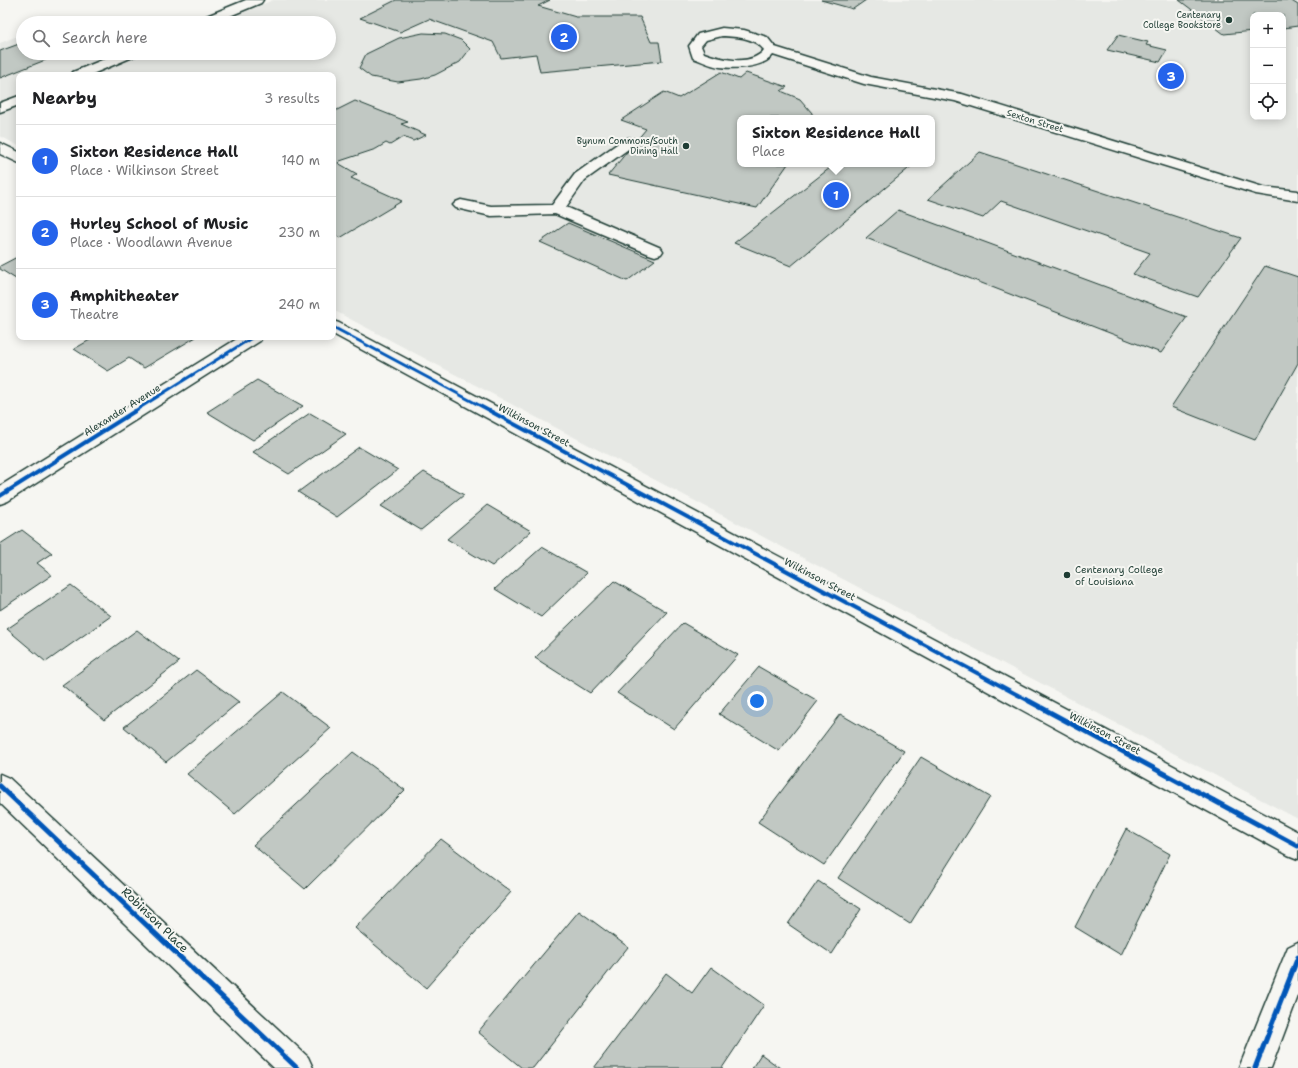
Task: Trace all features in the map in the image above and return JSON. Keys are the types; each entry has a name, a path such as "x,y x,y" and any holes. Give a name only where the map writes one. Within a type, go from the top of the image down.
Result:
{"street":[{"path":"219,16 257,0"},
{"path":"85,72 113,60"},
{"path":"0,108 16,101"},
{"path":"0,148 16,156"},
{"name":"Wilkinson Street","path":"336,329 1298,846"},
{"name":"Alexander Avenue","path":"0,496 248,340"},
{"name":"Robinson Place","path":"0,786 297,1068"},
{"path":"1255,1068 1298,957"}],"lane":[{"name":"Sexton Street","path":"770,50 764,58 746,62 720,63 698,55 695,46 702,37 722,32 744,34 763,40 770,50 869,81 957,97 1261,191 1298,196"},
{"path":"557,209 580,177 629,142"},
{"path":"461,205 491,211 557,209 655,251"}],"shaded area":[{"name":"Centenary College of Louisiana","path":"273,0 1298,0 1298,819 336,312 336,72 16,72 16,144 0,136 0,43 16,37 16,60 336,60 336,16 235,16"}],"building":[{"path":"396,0 550,0 538,6 576,17 640,17 651,42 659,42 662,61 540,72 536,54 501,58 493,42 429,19 400,32 360,18"},
{"path":"821,0 866,0 853,9"},
{"name":"Centenary College Bookstore","path":"1179,0 1290,0 1298,5 1298,26 1286,28 1286,12 1250,12 1250,31 1224,34"},
{"path":"423,33 445,34 461,40 470,49 460,62 435,75 421,79 398,82 371,77 359,68 366,54 399,38"},
{"path":"1118,35 1148,42 1146,45 1167,50 1160,62 1107,50"},
{"path":"16,45 16,60 45,60 0,78 0,51"},
{"name":"Bynum Commons/South Dining Hall","path":"721,72 739,79 746,73 787,87 781,91 800,99 812,113 812,115 737,115 737,167 786,167 757,208 608,175 646,129 621,120 664,92 679,98"},
{"path":"355,101 408,122 401,124 426,135 413,141 403,137 390,145 386,143 376,149 338,163 357,174 351,178 402,201 340,238 336,236 336,110"},
{"path":"980,152 1241,238 1198,297 1133,274 1150,253 1001,201 983,218 928,199"},
{"path":"831,167 910,167 791,266 734,243"},
{"path":"898,210 1187,317 1161,353 866,238"},
{"path":"568,223 655,260 627,281 540,242"},
{"path":"16,258 16,279 0,269 0,266"},
{"path":"1265,266 1298,277 1298,363 1255,440 1171,407"},
{"path":"90,340 191,340 144,368 129,358 108,371 74,349"},
{"path":"257,380 303,406 253,440 207,412"},
{"path":"310,413 346,434 289,474 253,452"},
{"path":"359,447 398,470 337,517 298,492"},
{"path":"424,472 464,495 421,530 381,506"},
{"path":"487,505 531,531 492,566 447,539"},
{"path":"22,530 52,553 37,563 52,575 0,610 0,544"},
{"path":"542,547 587,573 541,617 495,589"},
{"path":"614,581 667,612 590,693 535,658"},
{"path":"71,585 111,616 46,662 7,629"},
{"path":"683,623 738,655 674,729 617,693"},
{"path":"137,630 179,662 104,720 62,685"},
{"path":"759,667 818,701 779,751 719,714"},
{"path":"196,670 239,702 166,762 124,727"},
{"path":"283,692 331,728 235,814 187,774"},
{"path":"840,714 904,751 824,865 758,822"},
{"path":"353,752 405,790 305,889 253,845"},
{"path":"921,757 990,797 910,924 838,878"},
{"path":"1126,829 1170,854 1121,955 1075,927"},
{"path":"441,839 511,892 426,988 355,928"},
{"path":"818,881 861,909 832,954 788,924"},
{"path":"579,911 628,947 533,1068 522,1068 478,1032"},
{"path":"711,967 764,1005 722,1068 594,1068 666,973 692,993"},
{"path":"761,1054 780,1068 752,1068"}],"cycle path":[{"path":"336,329 1298,846"},
{"path":"0,496 248,340"},
{"path":"0,786 297,1068"},
{"path":"1255,1068 1298,957"}],"place":[{"name":"Centenary College Bookstore","path":"1229,20"},
{"name":"Hurley School of Music","path":"564,37"},
{"name":"Amphitheater","path":"1171,76"},
{"name":"Bynum Commons/South Dining Hall","path":"686,146"},
{"name":"Sixton Residence Hall","path":"836,195"},
{"name":"Centenary College of Louisiana","path":"1067,575"}]}
